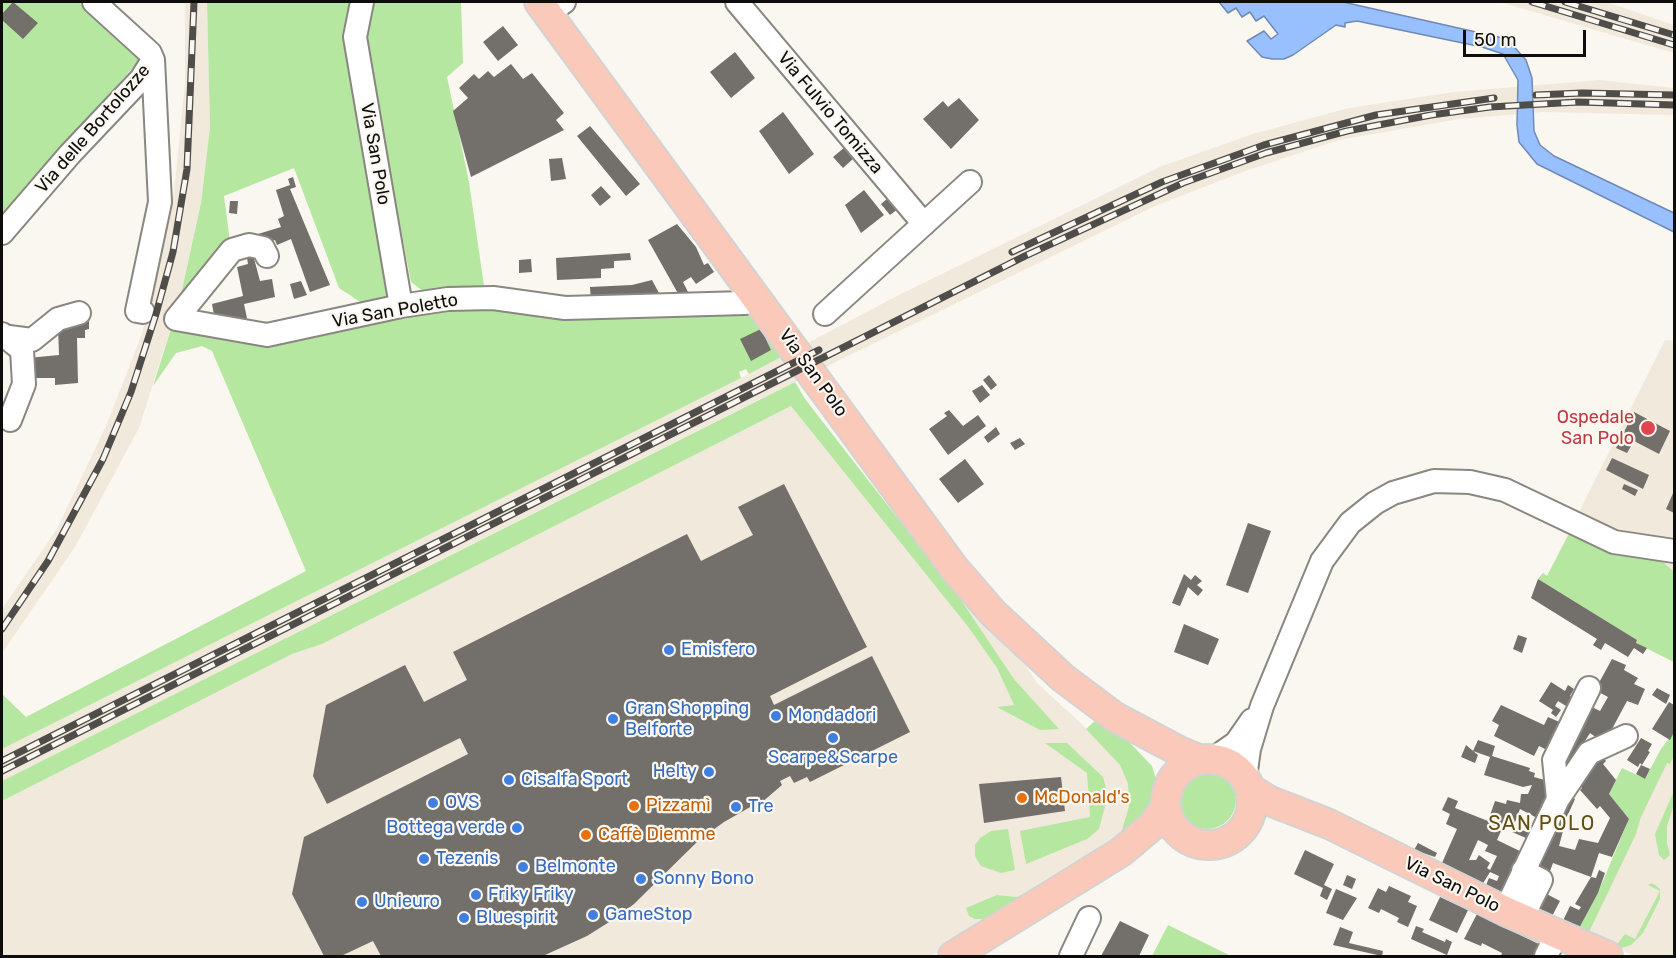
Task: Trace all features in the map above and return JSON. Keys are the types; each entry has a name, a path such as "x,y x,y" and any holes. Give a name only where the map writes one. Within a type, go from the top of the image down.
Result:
{"main road":[{"name":"Via San Polo","path":"551,5 954,568 1010,630 1063,678 1115,717 1153,753 1177,831 1188,839 1208,845 1218,844 1228,841 1244,827 1272,818 1297,814"},
{"name":"Via San Polo","path":"1115,717 1179,752 1225,762 1248,784 1297,814 1329,824 1513,915 1552,944 1608,957"},
{"path":"953,957 1121,852 1152,826 1182,768 1207,759"},
{"path":"1244,827 1251,809 1248,784"},
{"path":"980,957 1135,858 1188,839"}],"street":[{"name":"Via delle Bortolozze","path":"2,233 70,154 141,79 153,60 150,53 94,2"},
{"name":"Via San Polo","path":"362,2 355,37 401,306"},
{"name":"Via Fulvio Tomizza","path":"737,2 924,224"},
{"path":"143,312 137,311 160,202 153,60"},
{"path":"825,314 970,182"},
{"name":"Via San Poletto","path":"267,256 263,248 249,245 232,250 176,320 267,335 401,306 448,299 493,298 565,308 745,303"},
{"path":"5,335 32,340 58,319 79,313"},
{"path":"5,335 22,350 24,384 10,420"},
{"path":"1248,784 1249,749 1262,706 1322,561 1350,523 1367,508 1393,493 1434,481 1470,482 1505,490 1614,542 1674,551"},
{"path":"1558,799 1554,760 1589,688"},
{"path":"1207,759 1236,743 1262,706"},
{"path":"1513,915 1541,880 1523,871 1558,799 1589,753 1626,736"},
{"path":"1071,957 1089,918"}],"shaded area":[{"path":"185,2 207,2 210,127 201,203 180,299 139,428 75,547 2,653 2,609 57,529 106,426 142,334 174,192 185,83"},
{"path":"1500,2 1606,2 1674,25 1674,53"},
{"path":"1599,80 1674,88 1674,115 1542,112 1459,119 1339,140 1245,171 1155,206 752,403 2,781 2,749 749,374 897,296 1162,166 1253,134 1349,108 1454,92"},
{"name":"Ospedale San Polo","path":"1665,340 1674,341 1674,662 1636,643 1637,640 1538,579 1543,573 1547,576"},
{"name":"Gran Shopping Belforte","path":"791,406 969,628 997,668 1014,705 998,707 1058,729 1014,679 959,597 1019,655 1037,683 1099,740 1120,765 1128,784 1129,806 1121,833 1103,852 1048,885 1017,897 997,895 990,919 932,956 2,956 2,801 292,654 322,644"},
{"path":"1674,732 1674,956 1634,956 1579,928 1598,893 1629,819 1609,794 1622,768 1645,779 1661,749"}],"green space":[{"path":"2,2 79,2 141,58 2,219"},
{"path":"207,2 353,2 390,301 368,307 339,288 294,168 224,196 230,242 180,299 201,203 210,127"},
{"path":"371,2 461,2 463,63 447,77 469,182 484,286 427,294 411,282 366,47"},
{"path":"488,305 753,309 785,355 749,374 746,369 739,372 741,378 2,749 2,694 26,717 306,571 212,351 202,346 176,353 153,386 171,329 227,338 407,312"},
{"path":"795,382 805,399 959,597 1014,679 1059,729 1040,730 997,707 1014,705 997,668 969,628 791,406 322,644 292,654 2,801 2,781"},
{"path":"1570,532 1611,552 1661,560 1673,571 1674,662 1636,643 1637,640 1538,579 1543,573 1547,576"},
{"path":"1098,718 1130,743 1152,766 1159,789 1152,814 1145,825 1123,844 1033,902 990,919 975,919 969,916 966,908 997,895 1017,897 1084,866 1103,852 1121,833 1129,806 1128,784 1120,765 1086,729"},
{"path":"1674,732 1674,756 1670,764 1667,763 1589,932 1579,928 1598,893 1629,819 1609,794 1622,768 1645,779 1661,749"},
{"path":"1045,743 1067,743 1103,777 1108,795 1099,829 1087,839 1026,864 1020,831 1090,817 1087,773"},
{"path":"1201,771 1213,771 1228,779 1236,794 1236,806 1228,821 1213,829 1201,829 1186,821 1178,806 1178,794 1186,779"},
{"path":"1674,791 1674,805 1667,826 1670,855 1664,860 1659,855 1655,834"},
{"path":"1008,829 1015,870 1001,873 981,866 975,856 975,845 980,838 991,831"},
{"path":"1652,883 1660,889 1660,891 1648,885"},
{"path":"1660,891 1660,899 1643,933 1631,945 1621,948 1616,946 1625,934 1635,939"},
{"path":"1168,925 1229,955 1229,956 1152,956"}],"water":[{"path":"1219,2 1343,2 1507,39 1526,60 1532,78 1534,131 1540,145 1554,156 1674,213 1674,232 1537,164 1519,142 1518,80 1503,54 1482,47 1357,21 1345,23 1345,27 1336,25 1293,55 1284,59 1272,59 1262,57 1247,41 1264,31 1271,39 1278,34 1264,16 1256,21 1250,12 1242,17 1236,8 1228,13"}],"building":[{"path":"13,2 38,23 23,39 2,20 2,14"},
{"path":"503,26 518,45 498,61 483,42"},
{"path":"735,52 755,78 731,98 710,72"},
{"path":"511,64 523,79 532,73 564,113 556,120 564,130 471,177 453,111 468,98 459,88 474,74 479,79 488,71 494,77"},
{"path":"959,98 979,120 951,149 923,119 943,101 948,107"},
{"path":"783,112 814,154 789,174 759,131"},
{"path":"590,126 640,184 626,196 577,136"},
{"path":"845,147 854,158 843,168 833,157"},
{"path":"562,158 566,179 551,181 549,159"},
{"path":"293,177 296,187 290,189 330,285 310,292 291,239 277,245 275,240 266,244 258,234 281,227 278,219 284,216 276,190 290,185 288,179"},
{"path":"601,186 611,197 600,206 591,195"},
{"path":"864,190 884,215 861,233 845,205"},
{"path":"888,198 898,209 890,215 881,204"},
{"path":"230,201 238,201 237,214 229,213"},
{"path":"677,224 696,247 704,265 708,263 714,272 696,284 691,277 683,282 691,298 680,297 648,240"},
{"path":"252,251 260,281 272,279 275,297 244,304 248,323 241,324 239,317 220,321 214,315 212,304 243,296 237,267 248,264 246,252"},
{"path":"630,253 631,260 614,261 614,268 601,269 601,278 557,280 556,258"},
{"path":"531,259 532,272 519,273 519,260"},
{"path":"652,280 659,293 647,301 591,302 590,287 632,285"},
{"path":"301,281 307,295 294,299 290,284"},
{"path":"66,317 89,318 89,329 85,330 85,338 77,338 78,383 55,385 55,378 29,378 28,358 59,355 58,325"},
{"path":"761,329 771,350 751,361 740,339"},
{"path":"989,375 997,385 991,390 983,380"},
{"path":"982,385 990,395 980,403 972,391"},
{"path":"949,410 963,426 978,415 986,426 948,455 929,429 947,416 944,413"},
{"path":"1634,412 1670,431 1659,454 1634,441 1627,453 1616,448"},
{"path":"996,427 1000,434 988,443 984,437"},
{"path":"1020,438 1025,444 1015,450 1010,443"},
{"path":"1612,458 1649,475 1643,489 1606,470"},
{"path":"965,459 984,484 958,503 939,479"},
{"name":"Gran Shopping Belforte","path":"784,484 867,647 770,696 774,705 872,656 910,732 810,782 807,777 794,783 790,776 780,781 782,785 754,809 752,806 699,840 634,904 614,919 587,936 545,955 381,956 373,941 341,956 324,956 292,894 304,837 468,754 460,738 327,804 313,776 326,705 405,665 424,702 467,680 453,652 687,534 701,561 753,535 738,507"},
{"path":"1624,484 1638,490 1635,496 1622,489"},
{"path":"1674,491 1674,513 1666,509"},
{"path":"1248,523 1271,531 1248,593 1226,585"},
{"path":"1184,574 1191,580 1195,575 1202,581 1197,585 1203,590 1198,596 1188,587 1180,606 1172,603"},
{"path":"1538,579 1637,640 1636,643 1647,648 1643,654 1634,648 1628,657 1605,643 1601,650 1593,645 1597,639 1531,598"},
{"path":"1184,624 1219,639 1208,665 1174,652"},
{"path":"1518,635 1527,638 1522,653 1513,649"},
{"path":"1612,659 1626,665 1624,670 1638,678 1634,684 1645,689 1638,705 1627,701 1612,729 1615,730 1601,741 1590,733 1570,765 1562,760 1586,704 1600,711 1608,697 1595,690"},
{"path":"1551,682 1565,691 1568,685 1574,689 1570,696 1576,700 1571,709 1558,701 1555,706 1561,710 1556,717 1551,713 1553,710 1539,701"},
{"path":"1657,688 1670,695 1666,704 1652,695"},
{"path":"1669,702 1674,705 1674,732 1670,740 1652,729"},
{"path":"1501,705 1544,725 1548,717 1564,724 1553,753 1539,746 1534,756 1494,736 1499,725 1492,721"},
{"path":"1641,738 1652,744 1648,751 1650,752 1642,765 1640,763 1638,767 1627,760"},
{"path":"1478,740 1495,746 1492,756 1530,768 1529,771 1535,773 1534,777 1548,781 1548,802 1539,819 1520,809 1514,825 1505,822 1497,840 1526,854 1507,897 1486,885 1489,878 1497,881 1499,876 1490,872 1482,885 1442,863 1457,829 1446,824 1450,814 1442,810 1448,797 1458,801 1455,808 1488,821 1495,801 1506,804 1507,800 1520,803 1521,794 1528,794 1532,785 1523,787 1484,775 1490,757 1473,751","holes":["1478,840 1488,845 1485,851 1497,856 1490,870 1487,868 1490,863 1479,855 1476,860 1469,860"]},
{"path":"1466,745 1478,755 1475,763 1461,757"},
{"path":"1600,753 1606,761 1603,764 1616,780 1609,794 1629,819 1612,857 1599,853 1591,877 1553,863 1550,871 1534,865 1566,795 1575,799 1561,830 1563,831 1559,846 1575,850 1579,839 1598,843 1610,818 1600,806 1597,809 1580,790 1582,788 1574,779"},
{"path":"1641,765 1650,769 1645,779 1636,774"},
{"name":"McDonald's","path":"1061,777 1065,811 984,823 979,784"},
{"path":"1529,826 1537,830 1533,841 1512,832 1514,827 1527,832"},
{"path":"1418,843 1437,853 1435,857 1414,850"},
{"path":"1305,850 1334,864 1324,885 1332,889 1327,900 1320,896 1323,888 1294,874"},
{"path":"1599,870 1605,873 1598,893 1577,932 1561,925 1570,906 1579,910 1581,907 1575,904 1591,877 1596,878"},
{"path":"1347,875 1356,879 1352,889 1343,885"},
{"path":"1389,886 1411,896 1408,902 1417,906 1408,927 1397,922 1399,918 1381,909 1379,913 1368,908 1378,888 1386,892"},
{"path":"1336,889 1357,898 1343,920 1326,913"},
{"path":"1543,892 1560,901 1550,920 1533,911"},
{"path":"1440,897 1468,910 1457,933 1429,920"},
{"path":"1477,914 1547,948 1543,956 1501,956 1502,953 1482,943 1481,946 1464,939"},
{"path":"1120,921 1149,935 1139,956 1101,956"},
{"path":"1416,926 1424,929 1422,932 1445,942 1446,939 1452,942 1447,955 1411,939"},
{"path":"1340,927 1353,932 1349,943 1383,951 1382,956 1333,945"}],"railway":[{"path":"2,629 48,561 103,459 131,392 156,314 173,252 187,169 194,2"},
{"path":"1532,2 1674,45"},
{"path":"1565,2 1674,35"},
{"path":"1536,95 1582,93 1674,95"},
{"path":"1012,252 1162,182 1264,145 1376,115 1494,98"},
{"path":"2,771 1025,256 1183,183 1266,153 1347,131 1431,115 1490,107 1578,102 1674,105"},
{"path":"2,761 819,350"}],"place":[{"name":"Ospedale San Polo","path":"1648,428"},
{"name":"Emisfero","path":"669,650"},
{"name":"Mondadori","path":"776,716"},
{"name":"Gran Shopping Belforte","path":"613,719"},
{"name":"Scarpe&Scarpe","path":"833,738"},
{"name":"Helty","path":"709,772"},
{"name":"Cisalfa Sport","path":"509,780"},
{"name":"McDonald's","path":"1022,798"},
{"name":"OVS","path":"433,803"},
{"name":"Pizzamì","path":"634,806"},
{"name":"Tre","path":"736,807"},
{"name":"Bottega verde","path":"517,828"},
{"name":"Caffè Diemme","path":"586,835"},
{"name":"Tezenis","path":"424,859"},
{"name":"Belmonte","path":"523,867"},
{"name":"Sonny Bono","path":"641,879"},
{"name":"Friky Friky","path":"476,895"},
{"name":"Unieuro","path":"362,902"},
{"name":"GameStop","path":"593,915"},
{"name":"Bluespirit","path":"464,918"}],"district":[{"name":"SAN POLO","path":"1542,824"}]}
